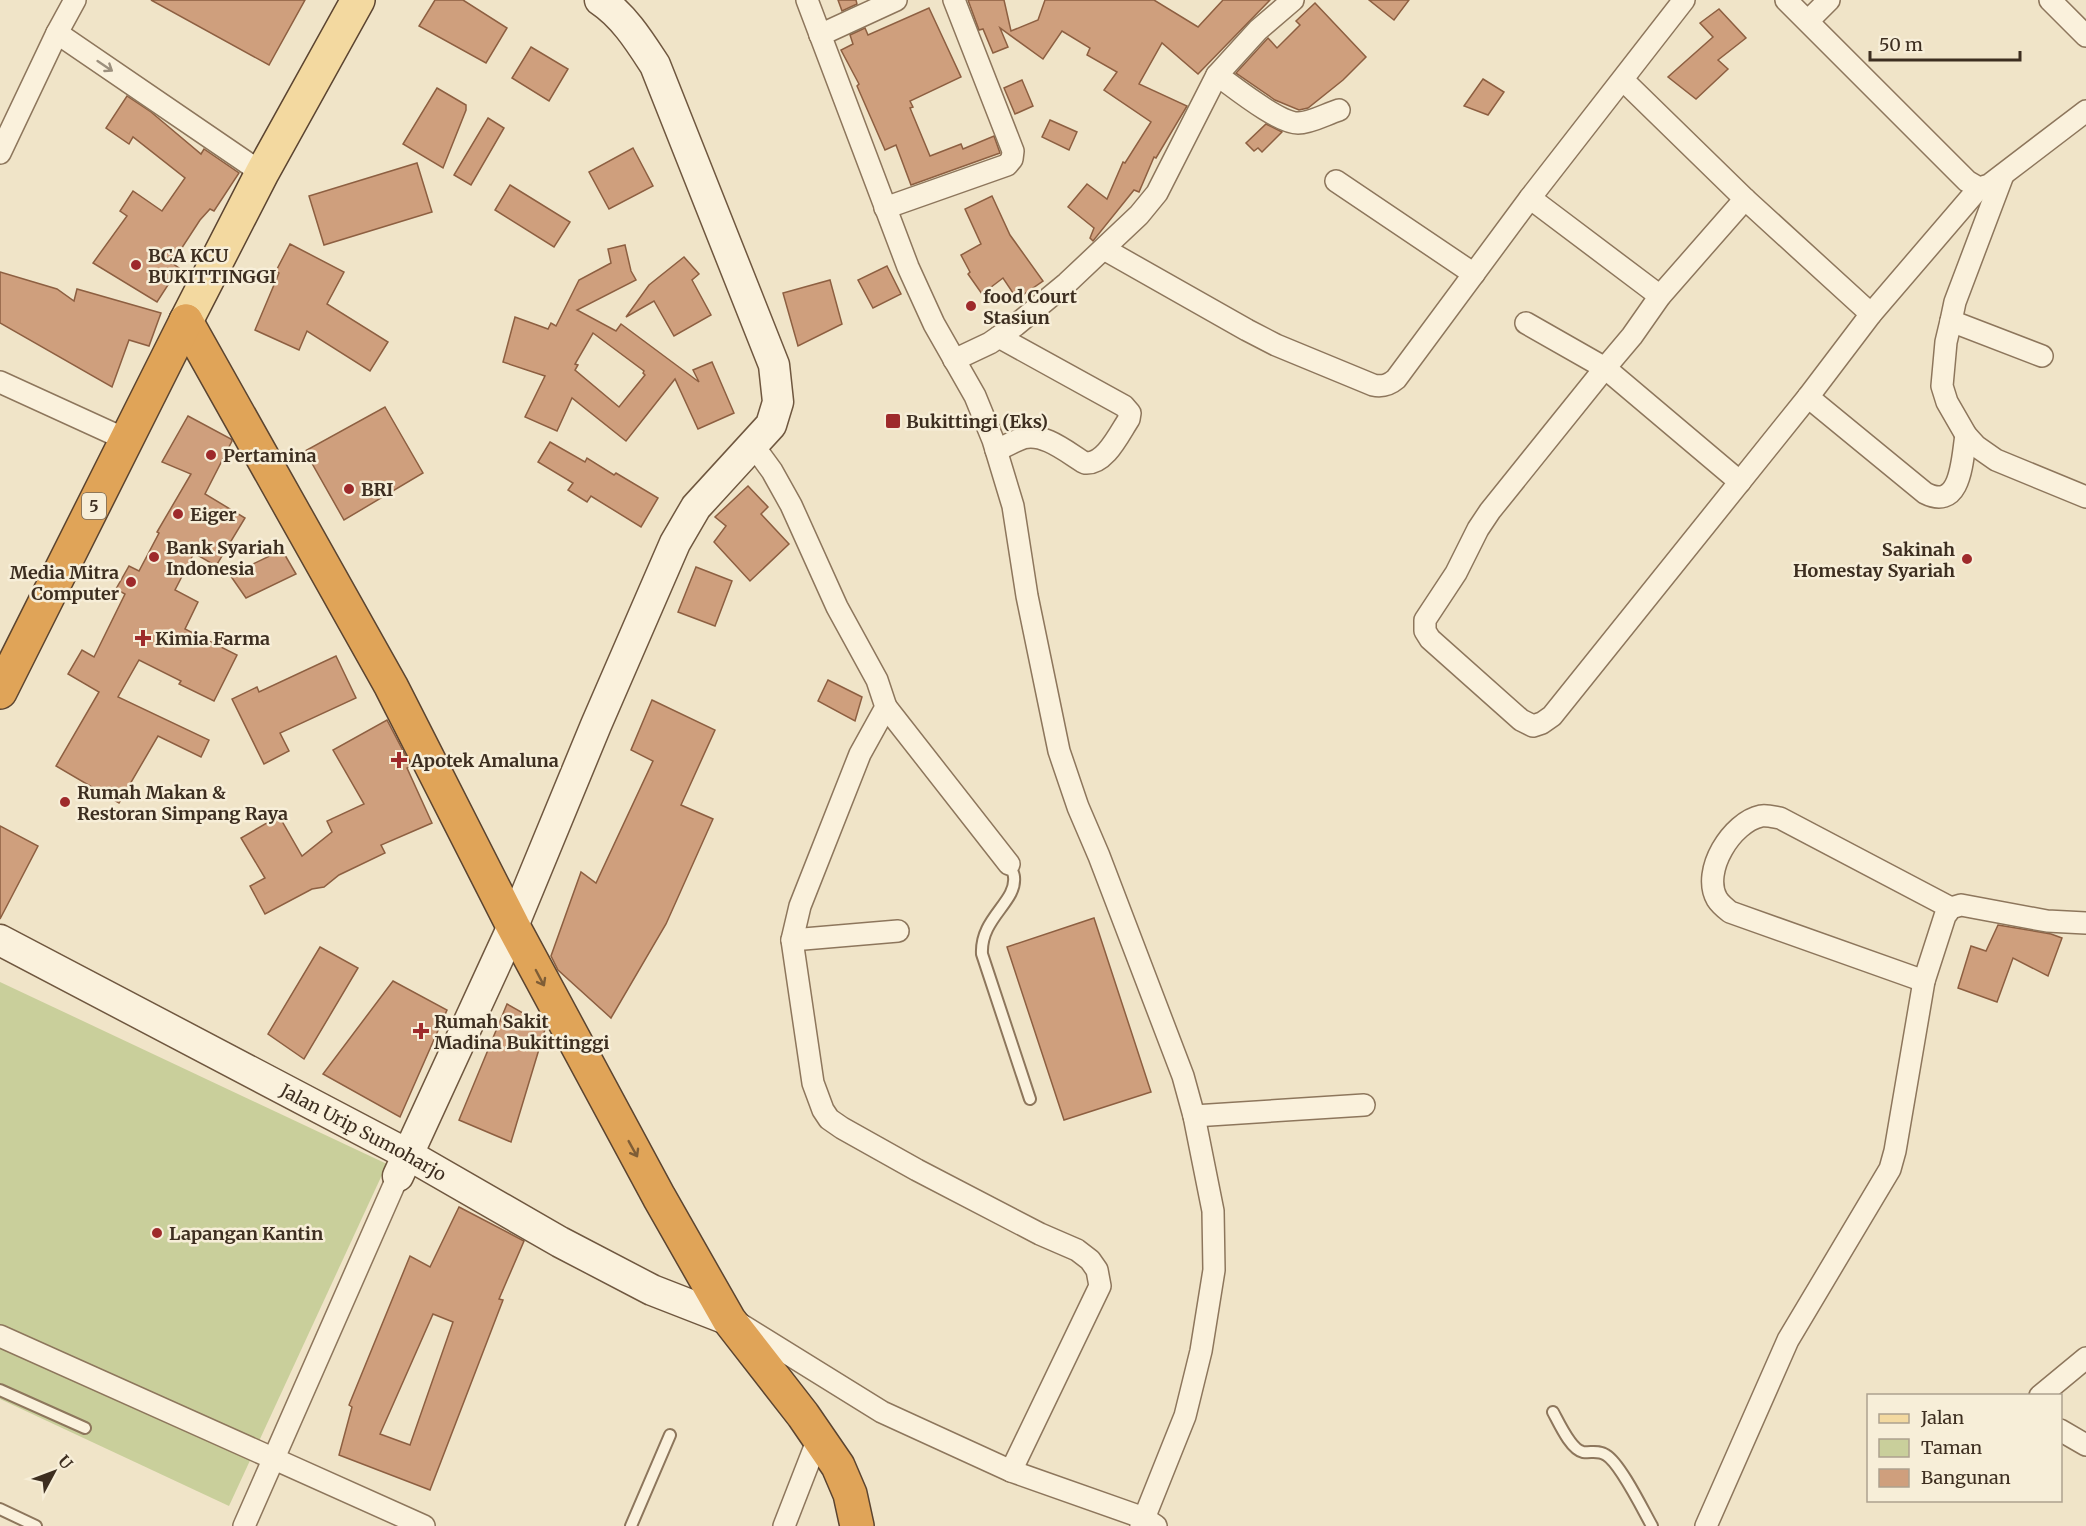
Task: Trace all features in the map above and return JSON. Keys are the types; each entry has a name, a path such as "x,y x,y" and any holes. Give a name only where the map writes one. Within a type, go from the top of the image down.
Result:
{"highway":[{"name":"5","path":"0,692 186,321"},
{"path":"186,321 391,686 513,926 729,1320 819,1436 838,1466 850,1494 857,1526"}],"main road":[{"path":"186,321 262,173 358,0"}],"street":[{"path":"0,153 75,0"},
{"path":"244,1526 403,1165 513,926 591,735 675,543 696,507 771,426 778,402 774,365 656,65 636,35 609,6 600,0"},
{"path":"729,1320 741,1325 882,1412 1011,1471 1147,1523 1185,1416 1201,1351 1214,1270 1213,1210 1194,1116 1183,1076 1078,807 1059,751 1027,596 1013,506 996,450 975,396 954,360 913,277 807,0"},
{"path":"820,35 896,0"},
{"path":"885,208 1007,165 1012,159 1013,151 954,0"},
{"path":"954,360 999,337 1068,283 1157,193 1217,75 1258,30 1293,0"},
{"path":"1104,249 1276,345 1381,387 1390,384 1530,198 1684,0"},
{"path":"1786,0 1967,181 1979,188"},
{"path":"1808,21 1829,0"},
{"path":"2050,0 2086,36"},
{"path":"57,33 262,173"},
{"path":"1217,75 1258,104 1289,122 1304,122 1339,110"},
{"path":"1623,80 1745,199 1872,314"},
{"path":"1745,199 1660,296 1632,336 1490,511 1478,529 1456,573 1425,620 1425,631 1430,639 1521,720 1533,726 1552,716 1808,398 1872,314 1979,188 1989,185 2003,175 2086,111"},
{"path":"2003,175 1955,302 1946,342 1942,386 1947,402 1966,435 1976,446 1995,460 2086,497"},
{"path":"1336,181 1474,274"},
{"path":"1530,198 1660,296"},
{"path":"1951,321 2042,356"},
{"path":"1526,323 1605,368 1740,482"},
{"path":"996,450 1023,438 1042,438 1085,463 1093,464 1101,459 1129,419 1130,413 1124,406 999,337"},
{"path":"0,382 127,440"},
{"path":"1808,398 1932,497 1939,498 1955,489 1966,435"},
{"path":"753,445 772,471 791,505 837,607 877,680 886,707 1009,864"},
{"path":"886,707 860,754 825,840 800,906 792,940 813,1083 822,1110 829,1119 842,1128 1040,1234 1077,1250 1090,1260 1097,1270 1100,1287 1011,1471"},
{"path":"1924,981 1730,912 1716,897 1712,881 1717,858 1732,836 1750,820 1763,815 1780,818 1951,908"},
{"path":"1706,1526 1788,1340 1890,1169 1924,981 1945,916 1951,908 1961,905 2047,921 2086,923"},
{"path":"792,940 898,931"},
{"name":"Jalan Urip Sumoharjo","path":"0,940 403,1165 641,1284 729,1320"},
{"path":"1194,1116 1364,1106"},
{"path":"0,1336 424,1526"},
{"path":"2041,1394 2086,1358"},
{"path":"2062,1431 2086,1445"},
{"path":"783,1526 819,1436"}],"lane":[{"path":"1009,864 1014,877 1011,892 986,928 981,942 982,954 1030,1099"},
{"path":"0,1390 85,1428"},
{"path":"1553,1412 1574,1449 1607,1455 1617,1467 1652,1526"},
{"path":"631,1526 670,1435"},
{"path":"0,1509 36,1526"}],"green space":[{"path":"0,982 387,1164 229,1506 0,1399"}],"building":[{"path":"151,0 305,0 269,65"},
{"path":"435,0 463,0 507,28 486,63 419,26"},
{"path":"838,0 856,0 857,4 842,11"},
{"path":"968,0 1004,0 1011,31 1038,20 1045,0 1154,0 1198,27 1223,0 1270,0 1198,74 1162,43 1139,84 1187,106 1156,158 1154,157 1139,192 1134,190 1093,241 1090,238 1094,228 1068,207 1087,184 1107,199 1123,162 1125,163 1151,122 1104,90 1117,72 1087,55 1090,48 1062,31 1043,59 1000,28 1008,47 993,53 983,29 979,30"},
{"path":"1369,0 1409,0 1394,20"},
{"path":"1315,3 1366,57 1343,80 1308,108 1299,110 1275,100 1236,73 1268,38 1277,48 1300,25 1296,21"},
{"path":"929,8 961,77 910,101 913,107 910,108 930,156 961,144 963,149 994,136 1000,153 911,185 896,145 885,150 857,86 859,84 841,50 853,44 850,35 865,28 868,35"},
{"path":"1719,9 1746,38 1718,60 1728,69 1696,99 1668,77 1713,37 1700,23"},
{"path":"531,47 568,69 549,101 512,78"},
{"path":"1483,79 1504,92 1488,115 1464,106"},
{"path":"1022,80 1033,106 1015,114 1004,88"},
{"path":"437,88 466,105 443,168 403,144"},
{"path":"127,96 151,112 201,154 204,149 239,173 214,211 210,209 200,220 172,263 179,268 157,302 93,263 127,216 120,211 133,191 162,211 185,178 133,137 129,144 106,128"},
{"path":"488,118 504,128 471,185 454,175"},
{"path":"1050,120 1077,132 1069,150 1042,137"},
{"path":"1266,124 1282,132 1262,152 1258,148 1254,151 1246,143"},
{"path":"633,148 653,186 609,209 589,172"},
{"path":"417,163 432,212 324,245 309,196"},
{"path":"510,185 570,222 554,247 495,210"},
{"path":"992,196 1010,235 1043,281 1017,299 1003,278 982,294 968,274 970,272 961,255 981,244 965,209"},
{"path":"290,244 344,272 327,304 388,342 370,371 307,331 299,350 255,330 279,273 276,271"},
{"path":"625,245 631,271 636,280 577,310 616,331 621,324 699,382 693,370 712,362 734,413 698,429 675,379 626,441 572,398 557,431 525,417 545,376 503,362 515,317 548,329 551,323 556,326 579,280 611,263 608,249","holes":["593,333 644,371 645,375 619,407 575,370 578,365 575,364"]},
{"path":"684,257 699,274 692,280 711,315 674,336 654,301 626,317 649,285"},
{"path":"887,266 901,294 873,308 858,280"},
{"path":"0,272 57,289 74,301 77,289 161,313 149,346 129,340 112,387 0,323"},
{"path":"830,280 842,324 798,346 783,293"},
{"path":"385,407 423,473 344,520 305,451"},
{"path":"188,416 231,439 205,494 245,518 216,566 194,553 175,590 198,602 185,629 237,655 214,701 179,684 181,681 139,660 118,697 209,740 201,757 158,736 119,803 56,766 99,692 68,674 82,650 94,657 125,594 116,589 129,566 139,571 159,533 157,532 191,474 162,462"},
{"path":"550,442 585,462 587,458 614,475 616,473 658,498 641,527 591,496 587,502 568,490 573,483 538,462"},
{"path":"748,486 768,507 761,514 789,544 750,581 714,542 726,526 715,517"},
{"path":"282,550 296,574 246,598 230,575"},
{"path":"696,567 732,581 715,626 678,612"},
{"path":"336,656 356,698 280,733 289,751 264,764 232,699 257,687 259,692"},
{"path":"828,680 862,697 855,721 818,701"},
{"path":"652,700 715,730 681,805 713,819 666,924 611,1018 558,970 551,956 581,872 596,883 653,761 631,750"},
{"path":"387,720 411,766 407,768 432,823 381,845 385,853 339,875 324,887 312,889 265,914 250,886 265,878 241,838 279,816 302,856 332,832 327,821 364,804 333,750"},
{"path":"0,826 38,846 0,919"},
{"path":"1094,918 1151,1092 1064,1120 1007,947"},
{"path":"1998,925 2062,938 2048,976 2013,958 1997,1002 1958,988 1971,946 1986,951"},
{"path":"320,947 358,968 304,1059 268,1034"},
{"path":"393,981 447,1010 400,1117 323,1074"},
{"path":"507,1004 546,1026 511,1142 459,1120"},
{"path":"459,1207 524,1241 499,1299 503,1300 430,1490 339,1455 352,1407 349,1405 410,1256 430,1267","holes":["433,1314 453,1322 410,1445 380,1434"]}],"place":[{"name":"BCA KCU BUKITTINGGI","path":"136,265"},
{"name":"food Court Stasiun","path":"971,306"},
{"name":"Bukittingi (Eks)","path":"893,421"},
{"name":"Pertamina","path":"211,455"},
{"name":"BRI","path":"349,489"},
{"name":"Eiger","path":"178,514"},
{"name":"Bank Syariah Indonesia","path":"154,557"},
{"name":"Sakinah Homestay Syariah","path":"1967,559"},
{"name":"Media Mitra Computer","path":"131,582"},
{"name":"Kimia Farma","path":"143,638"},
{"name":"Apotek Amaluna","path":"399,760"},
{"name":"Rumah Makan & Restoran Simpang Raya","path":"65,802"},
{"name":"Rumah Sakit Madina Bukittinggi","path":"421,1031"},
{"name":"Lapangan Kantin","path":"157,1233"}]}
